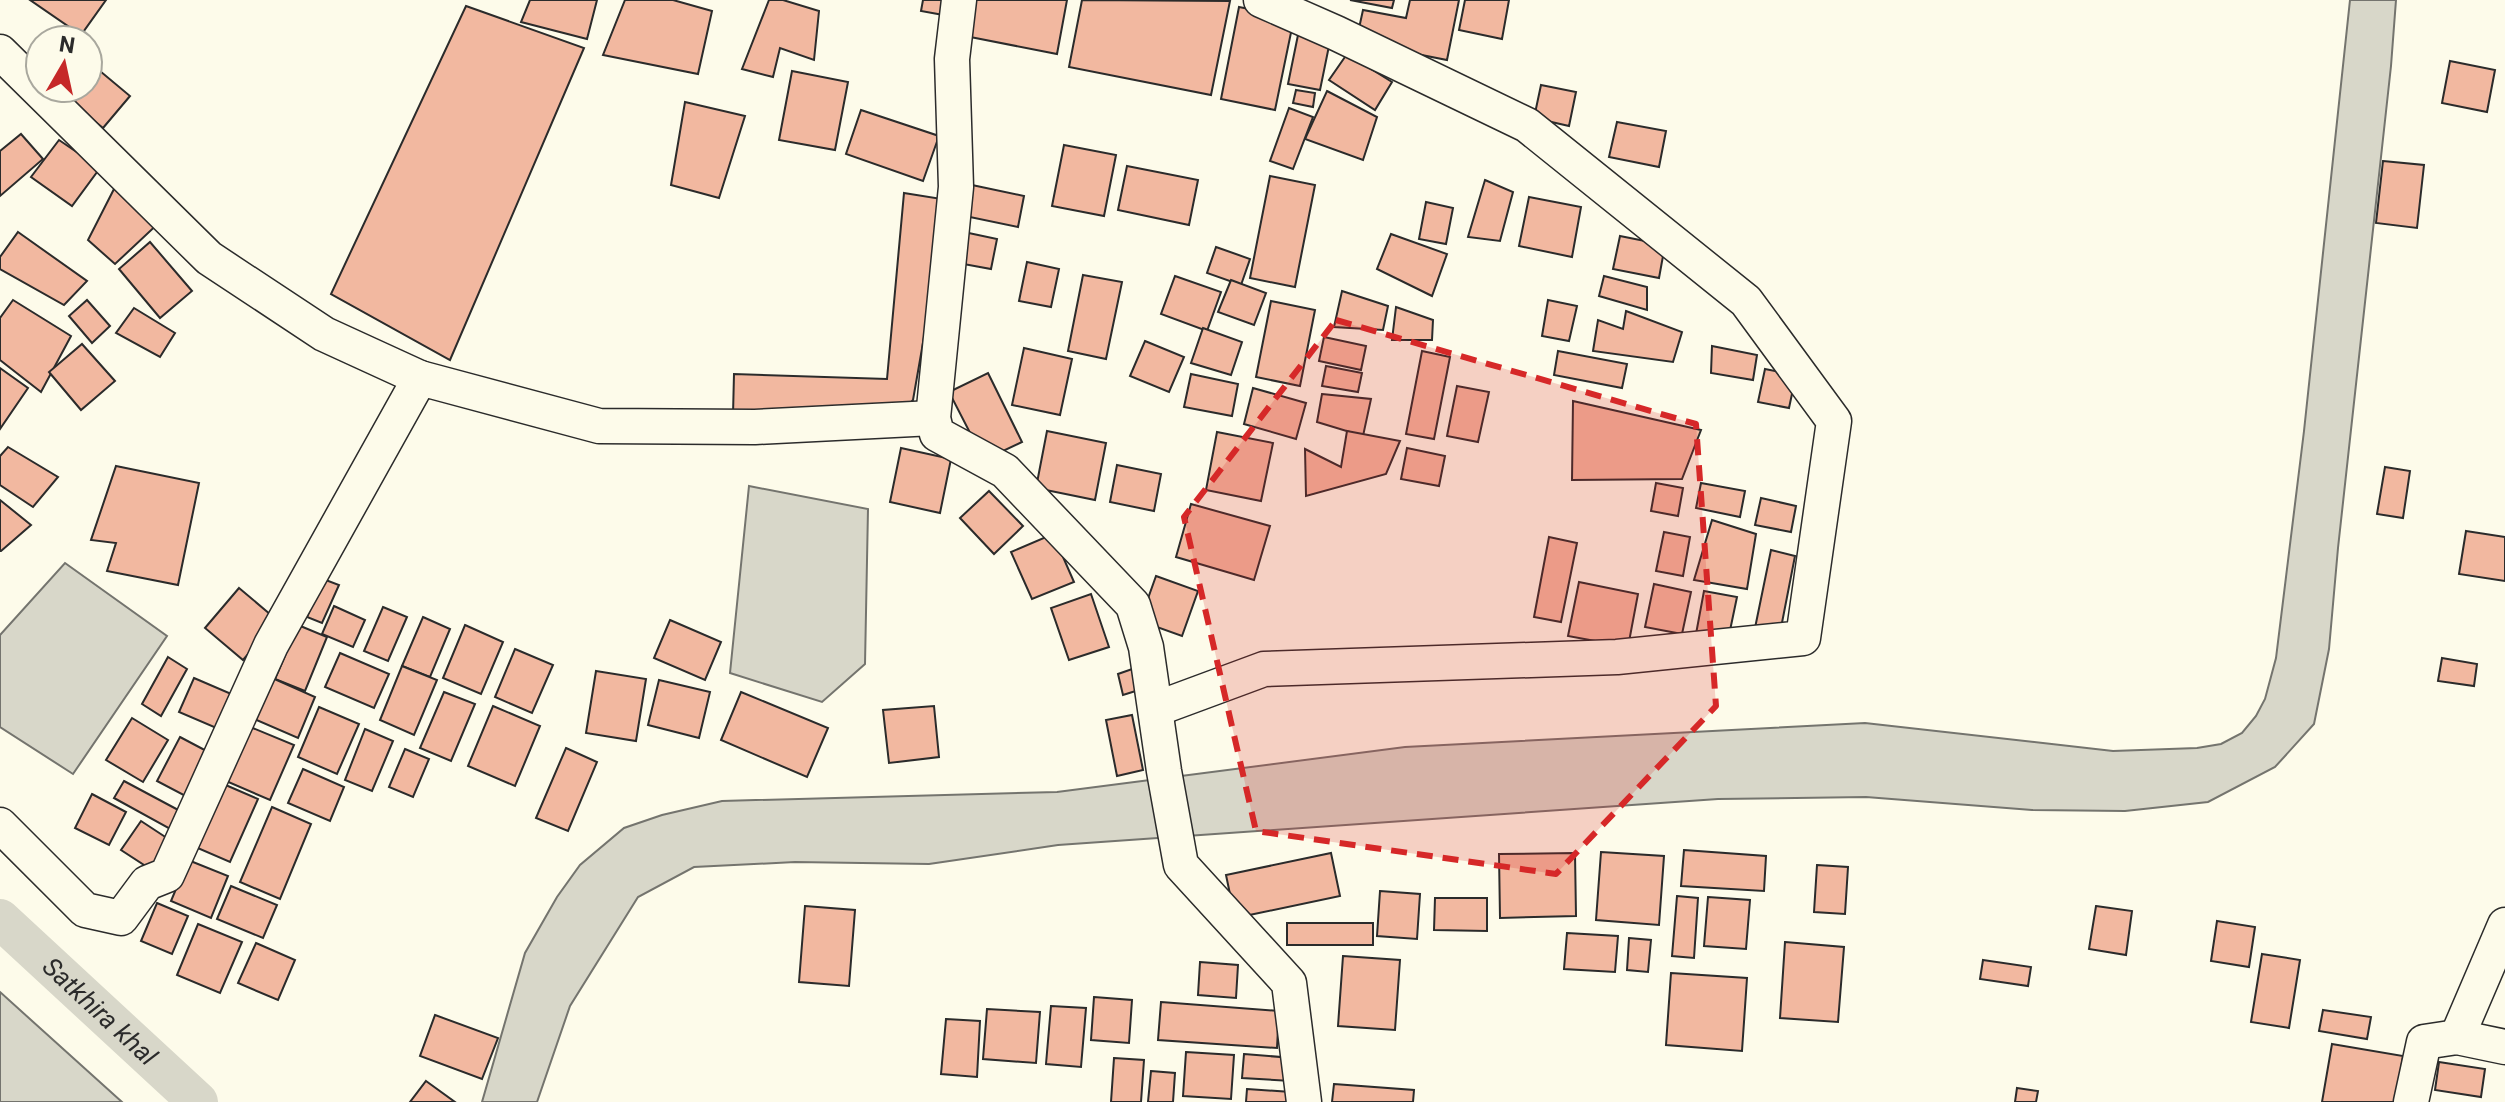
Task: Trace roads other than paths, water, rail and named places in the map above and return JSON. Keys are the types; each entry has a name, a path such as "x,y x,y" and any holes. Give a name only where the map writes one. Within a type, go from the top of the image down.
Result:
{"street":[{"path":"959,0 952,59 956,187 933,418 937,434 1005,471 1133,605 1146,647 1181,865 1289,983 1304,1102"},
{"path":"1156,709 1264,669 1617,657 1803,638 1834,421 1746,301 1527,125 1261,0"},
{"path":"0,52 209,258 324,334 420,378 599,426 755,427 933,418"},
{"path":"0,825 85,910 121,918 147,883 167,875 271,645 420,378"},
{"path":"2457,1037 2505,925"},
{"path":"2411,1102 2424,1042 2457,1037 2505,1047"}],"waterway":[{"name":"Satkhira khal","path":"0,919 198,1102"}]}
